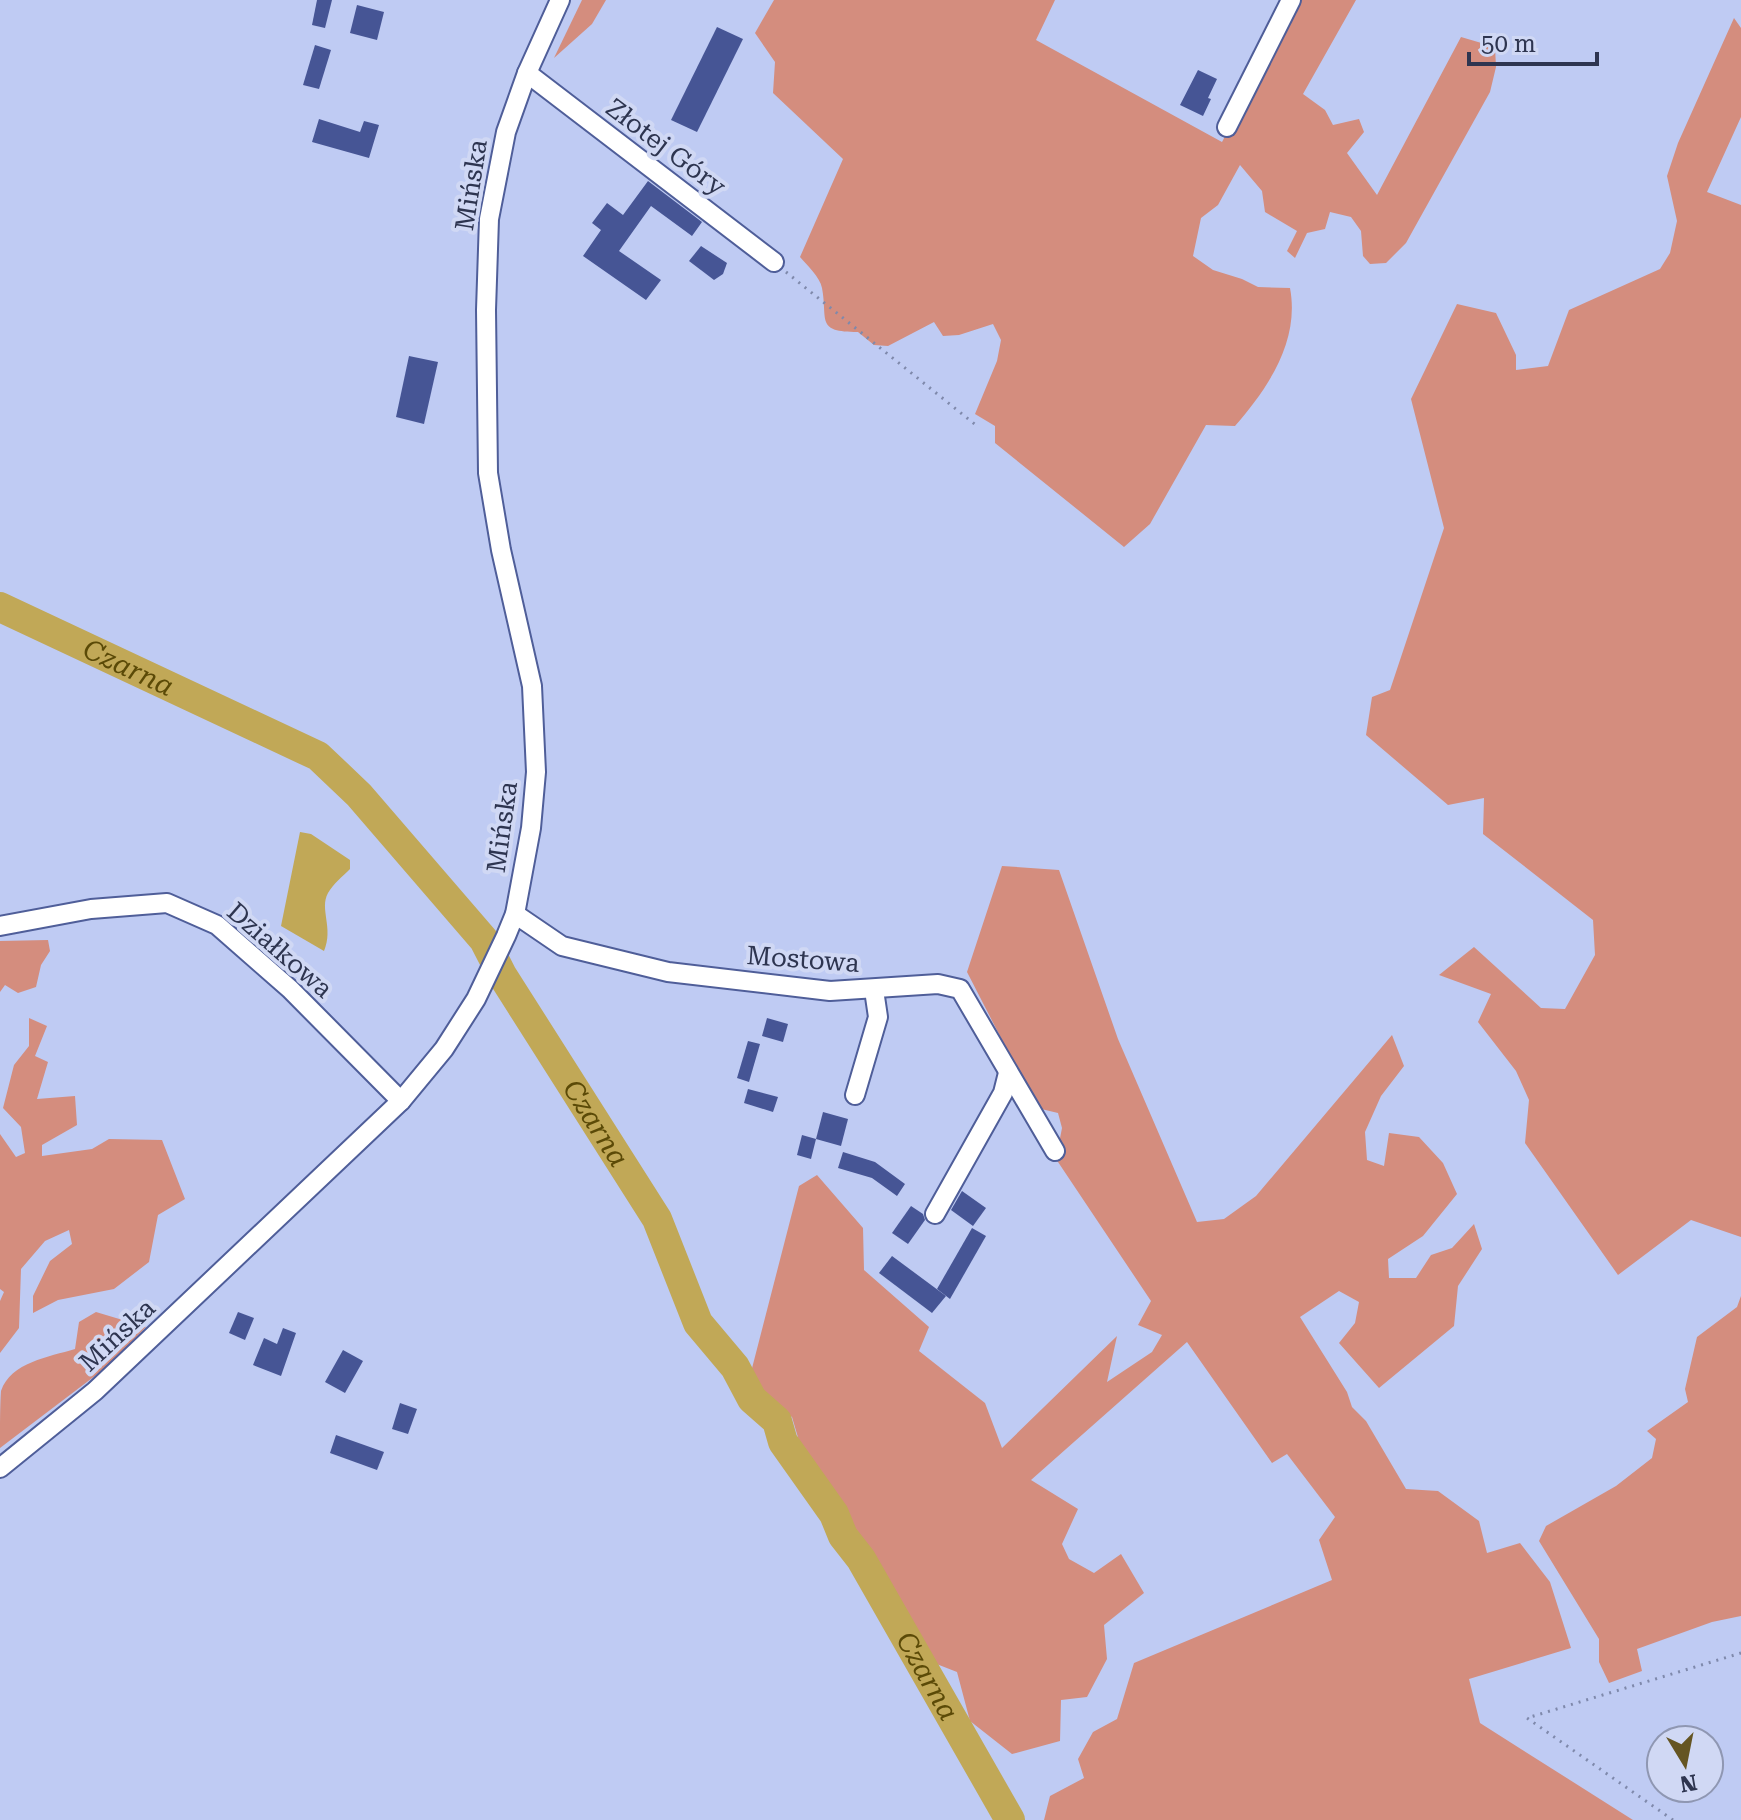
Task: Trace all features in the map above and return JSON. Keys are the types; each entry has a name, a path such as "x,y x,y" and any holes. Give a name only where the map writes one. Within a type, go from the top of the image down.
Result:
{"street":[{"name":"Mińska","path":"0,1468 95,1391 401,1101 444,1049 476,999 515,914 531,828 536,723 532,686 501,550 488,473 486,310 489,219 506,132 527,73 560,0"},
{"path":"1227,127 1291,0"},
{"name":"Złotej Góry","path":"527,73 774,262"},
{"name":"Działkowa","path":"0,926 91,909 167,903 217,925 290,989 401,1101"},
{"name":"Mostowa","path":"515,914 562,946 668,972 830,991 938,984 960,989 1055,1151"},
{"path":"855,1095 878,1017 874,990"},
{"path":"935,1214 1003,1093 1008,1073"}],"path":[{"path":"774,262 977,426"},
{"path":"1673,1820 1527,1718 1741,1653"}],"shaded area":[{"path":"582,0 606,0 592,24 554,58"},
{"path":"774,0 1055,0 1036,40 1222,142 1298,0 1356,0 1303,94 1325,110 1333,125 1359,119 1364,132 1347,153 1377,195 1461,37 1495,47 1496,67 1490,92 1406,243 1386,263 1370,264 1363,256 1361,231 1351,217 1330,212 1325,229 1307,233 1295,258 1287,251 1297,231 1265,212 1262,191 1240,165 1218,205 1201,218 1193,256 1213,270 1258,287 1290,288 1292,308 1286,345 1270,380 1235,426 1206,425 1150,524 1124,547 995,443 995,426 975,414 997,361 1001,340 993,324 959,335 943,336 934,322 888,346 874,345 858,332 829,327 821,284 800,257 843,159 773,93 775,62 755,33"},
{"path":"1734,18 1741,28 1741,117 1707,192 1741,205 1741,1237 1691,1220 1618,1275 1525,1143 1529,1100 1516,1071 1478,1022 1491,994 1439,975 1474,947 1541,1008 1565,1009 1595,955 1593,920 1483,834 1484,798 1448,805 1366,735 1372,697 1390,690 1444,528 1411,399 1457,304 1496,313 1516,355 1516,370 1548,366 1569,310 1660,269 1670,253 1677,221 1667,176 1678,143"},
{"path":"300,832 311,834 350,860 350,869 333,886 326,899 328,934 324,951 281,926"},
{"path":"1002,866 1059,870 1118,1039 1197,1222 1224,1219 1256,1196 1392,1035 1404,1066 1381,1096 1365,1132 1367,1160 1384,1166 1389,1133 1419,1137 1443,1163 1457,1194 1423,1236 1388,1259 1389,1278 1416,1278 1431,1255 1452,1248 1474,1224 1482,1249 1458,1286 1454,1326 1379,1388 1339,1343 1355,1323 1359,1302 1339,1291 1300,1317 1347,1392 1352,1407 1366,1421 1406,1489 1438,1491 1479,1521 1487,1553 1520,1543 1550,1582 1571,1648 1469,1679 1480,1723 1633,1820 1044,1820 1050,1796 1084,1778 1078,1759 1093,1732 1117,1719 1134,1663 1332,1580 1319,1540 1335,1517 1287,1454 1272,1463 1187,1342 1031,1480 1078,1509 1062,1544 1069,1559 1094,1573 1121,1554 1144,1593 1104,1625 1107,1659 1087,1697 1061,1700 1060,1741 1012,1754 970,1721 957,1672 934,1663 879,1569 802,1451 792,1417 767,1402 750,1376 799,1186 817,1175 863,1228 864,1270 929,1327 919,1351 985,1403 1002,1448 1117,1336 1107,1382 1152,1352 1162,1335 1138,1325 1151,1301 1056,1159 1062,1128 1058,1113 1037,1108 967,972"},
{"path":"48,940 50,951 41,965 36,987 18,993 5,985 0,992 0,941"},
{"path":"29,1018 47,1026 35,1056 48,1062 37,1099 75,1096 77,1125 42,1145 42,1156 92,1149 109,1139 162,1140 185,1199 158,1215 149,1262 114,1289 58,1300 33,1313 33,1296 50,1261 72,1244 69,1230 45,1241 21,1269 19,1328 0,1353 0,1301 4,1292 0,1289 0,1134 16,1157 25,1153 21,1127 3,1108 14,1065 29,1046"},
{"path":"1741,1296 1741,1616 1712,1622 1637,1649 1642,1671 1609,1683 1599,1662 1599,1639 1539,1541 1546,1526 1616,1486 1652,1458 1656,1439 1647,1431 1688,1402 1685,1389 1697,1337 1737,1307"},
{"path":"96,1312 146,1327 108,1366 0,1448 1,1391 6,1381 32,1362 75,1349 79,1322"}],"building":[{"path":"317,0 332,0 325,28 312,25"},
{"path":"357,5 384,12 377,40 350,33"},
{"path":"717,27 743,39 697,132 671,120"},
{"path":"315,45 331,50 319,89 303,85"},
{"path":"1198,70 1217,79 1203,116 1180,105"},
{"path":"319,119 360,132 364,121 379,125 369,158 312,142"},
{"path":"648,181 702,222 692,236 651,206 619,251 661,280 646,300 583,256 601,230 592,223 607,203 623,215"},
{"path":"701,246 727,263 723,274 714,280 689,261"},
{"path":"409,356 438,362 424,424 396,417"},
{"path":"767,1018 788,1024 783,1042 762,1036"},
{"path":"748,1041 760,1044 749,1082 737,1078"},
{"path":"748,1089 778,1097 773,1112 744,1103"},
{"path":"823,1112 848,1119 841,1146 816,1139"},
{"path":"802,1135 816,1139 811,1159 797,1155"},
{"path":"843,1152 875,1162 905,1184 897,1196 872,1178 838,1168"},
{"path":"962,1191 986,1208 973,1226 951,1210"},
{"path":"911,1206 923,1214 925,1220 908,1244 892,1233"},
{"path":"972,1228 986,1236 950,1299 937,1289"},
{"path":"892,1256 946,1296 932,1313 879,1273"},
{"path":"238,1312 254,1318 245,1340 229,1333"},
{"path":"283,1328 296,1333 281,1376 253,1365 264,1338 277,1344"},
{"path":"343,1350 363,1361 345,1393 325,1382"},
{"path":"400,1403 417,1409 408,1434 392,1429"},
{"path":"336,1435 384,1452 377,1470 330,1453"}],"waterway":[{"name":"Czarna","path":"0,607 318,756 359,795 484,940 502,975 657,1219 698,1323 735,1367 752,1399 777,1421 783,1442 834,1514 843,1536 861,1559 1010,1820"}]}
